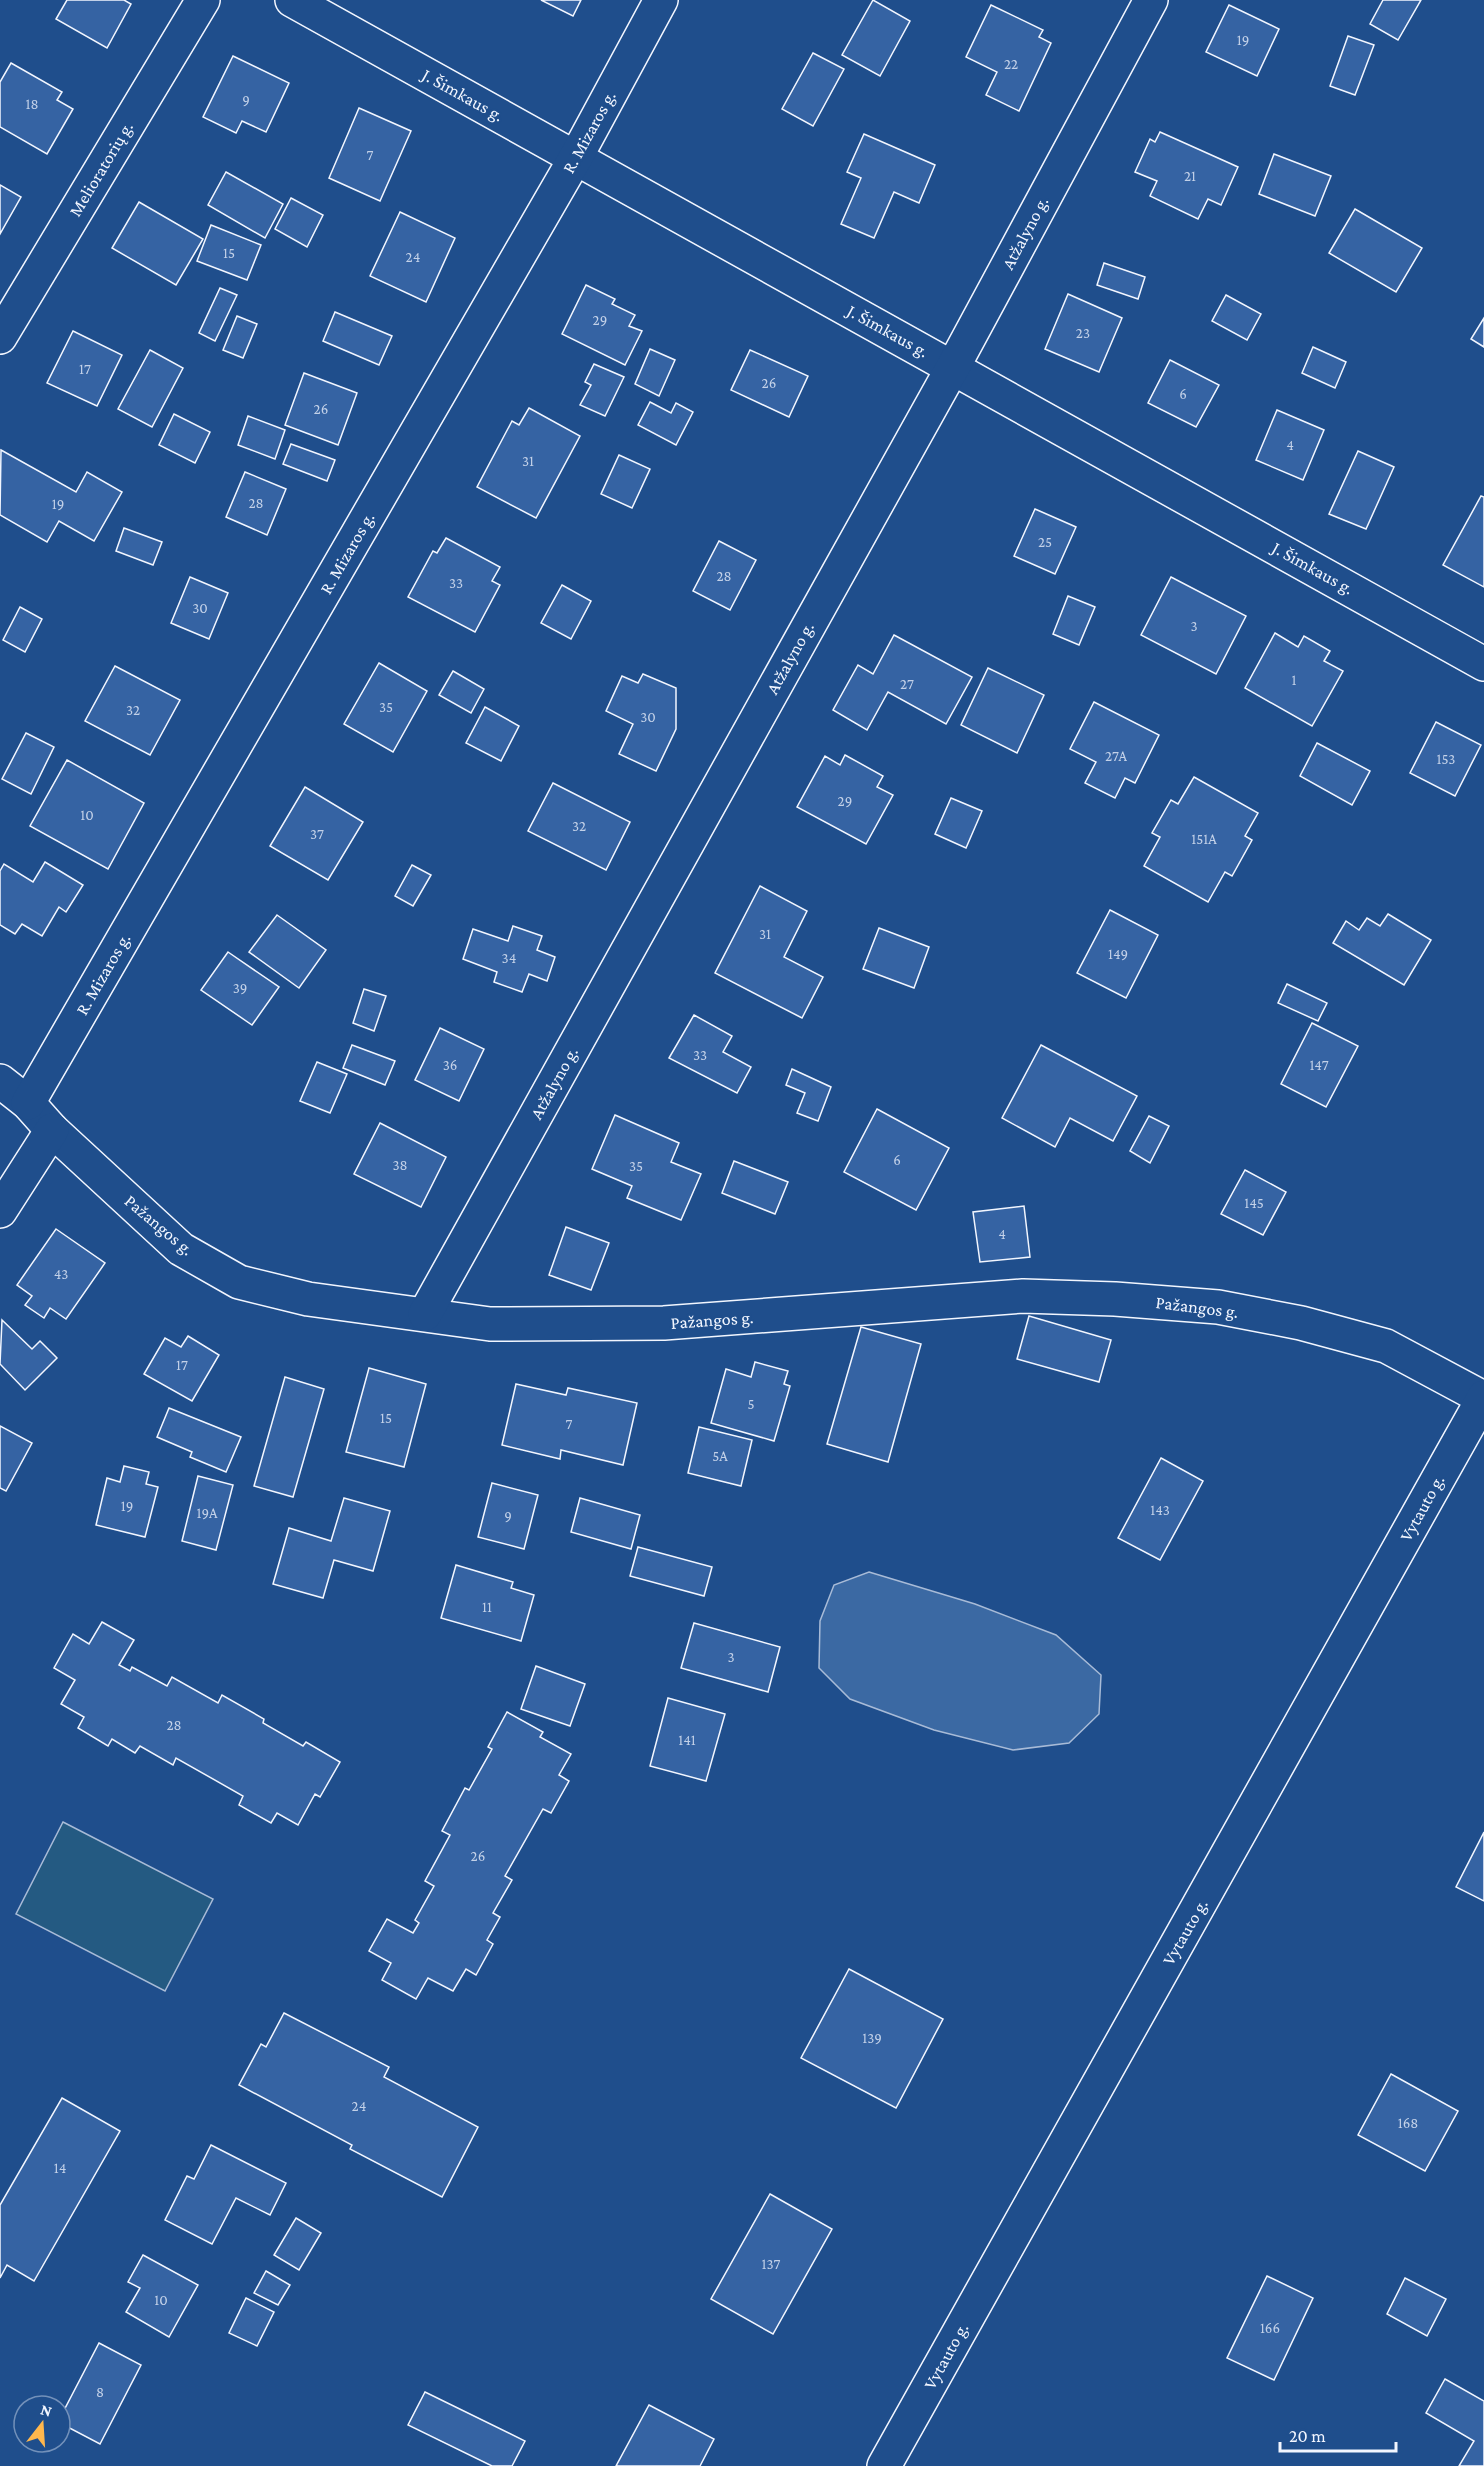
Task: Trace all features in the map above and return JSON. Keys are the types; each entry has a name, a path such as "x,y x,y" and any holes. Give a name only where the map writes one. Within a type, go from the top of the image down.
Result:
{"street":[{"name":"Melioratorių g.","path":"0,337 202,0"},
{"name":"J. Šimkaus g.","path":"292,0 1484,664"},
{"name":"R. Mizaros g.","path":"28,1103 576,157 661,0"},
{"name":"Atžalyno g.","path":"424,1314 953,367 1151,0"},
{"name":"Pažangos g.","path":"0,1081 28,1103 52,1130 181,1249 239,1282 308,1299 490,1324 664,1323 1023,1296 1115,1299 1218,1307 1365,1339 1413,1359 1484,1398"},
{"path":"0,1211 52,1130"},
{"name":"Vytauto g.","path":"884,2466 1484,1398"}],"shaded area":[{"path":"869,1572 975,1604 1056,1635 1101,1675 1099,1714 1069,1743 1013,1750 934,1730 850,1699 819,1668 820,1621 834,1585"},
{"path":"63,1822 213,1899 165,1991 16,1914"}],"building":[{"path":"67,0 124,0 131,4 107,48 56,19"},
{"path":"541,0 581,0 573,16"},
{"path":"873,0 910,21 880,76 842,55"},
{"path":"1383,0 1421,0 1398,40 1370,24"},
{"path":"991,5 1043,30 1039,37 1051,43 1019,111 986,95 997,72 966,57"},
{"path":"1229,5 1279,29 1257,76 1206,52"},
{"path":"1348,36 1374,45 1355,95 1330,86"},
{"path":"813,53 844,69 813,126 782,109"},
{"path":"233,56 289,83 266,132 242,121 236,133 203,117"},
{"path":"11,63 62,92 57,100 73,109 47,154 0,127 0,82"},
{"path":"359,108 411,131 380,201 329,178"},
{"path":"1160,132 1238,167 1221,205 1208,199 1198,219 1150,196 1157,181 1135,172 1150,139 1155,142"},
{"path":"864,134 935,165 919,203 894,192 874,238 841,224 861,178 847,172"},
{"path":"1274,154 1331,176 1315,216 1259,194"},
{"path":"226,172 283,204 265,238 208,205"},
{"path":"0,185 21,197 0,234"},
{"path":"291,198 323,215 307,247 275,229"},
{"path":"139,202 203,239 176,285 112,248"},
{"path":"1355,209 1422,248 1396,292 1329,253"},
{"path":"400,212 455,238 426,302 370,276"},
{"path":"211,225 261,245 247,280 197,261"},
{"path":"1104,263 1145,277 1138,299 1097,285"},
{"path":"586,285 615,299 612,304 635,315 629,326 642,331 625,365 562,334"},
{"path":"220,288 237,295 215,341 199,333"},
{"path":"1068,294 1122,318 1099,372 1045,349"},
{"path":"1226,295 1261,314 1247,340 1212,321"},
{"path":"335,312 392,336 379,365 323,341"},
{"path":"237,316 257,324 243,358 223,350"},
{"path":"1484,318 1484,347 1471,339"},
{"path":"73,331 122,355 97,406 47,383"},
{"path":"1313,347 1346,362 1335,388 1302,373"},
{"path":"650,349 675,360 659,396 635,384"},
{"path":"150,350 183,368 152,427 118,409"},
{"path":"750,350 808,376 789,417 731,390"},
{"path":"1170,360 1219,385 1196,427 1148,403"},
{"path":"594,364 624,377 605,416 580,405 591,385 585,382"},
{"path":"304,373 357,393 338,445 285,425"},
{"path":"650,402 671,413 676,403 693,412 676,445 638,425"},
{"path":"529,408 580,436 536,518 477,487 512,421 519,425"},
{"path":"1277,410 1324,430 1303,480 1256,460"},
{"path":"174,414 210,432 195,463 159,445"},
{"path":"248,416 285,430 275,459 238,445"},
{"path":"291,444 335,460 327,481 283,464"},
{"path":"1,450 76,492 87,472 122,492 94,541 59,521 47,542 0,515"},
{"path":"1358,451 1394,467 1366,529 1329,514"},
{"path":"619,455 650,469 632,508 601,494"},
{"path":"245,472 286,489 267,535 226,517"},
{"path":"1481,496 1484,497 1484,587 1443,565"},
{"path":"1035,509 1076,527 1055,574 1014,556"},
{"path":"124,528 162,542 153,565 116,551"},
{"path":"446,538 500,567 492,581 500,585 475,632 408,597 433,551 437,553"},
{"path":"719,541 756,560 730,610 693,591"},
{"path":"190,577 228,593 209,639 171,623"},
{"path":"1171,577 1246,616 1216,674 1141,635"},
{"path":"562,585 591,601 571,639 541,623"},
{"path":"1068,596 1095,607 1079,645 1053,634"},
{"path":"20,607 42,619 25,652 3,640"},
{"path":"1275,633 1298,647 1304,636 1330,651 1324,661 1343,671 1312,726 1245,688"},
{"path":"894,635 972,677 946,724 888,692 867,730 833,710 858,665 873,674"},
{"path":"379,663 427,691 393,752 344,724"},
{"path":"115,666 180,700 150,755 85,721"},
{"path":"988,668 1044,695 1017,753 961,725"},
{"path":"453,671 484,689 471,713 439,695"},
{"path":"643,674 676,688 676,729 656,771 619,754 633,724 606,711 622,676 638,683"},
{"path":"1094,702 1159,735 1135,783 1125,778 1115,798 1085,783 1096,762 1070,749"},
{"path":"485,707 519,726 501,761 466,743"},
{"path":"1436,722 1481,745 1455,796 1410,773"},
{"path":"26,733 54,747 31,794 2,779"},
{"path":"1317,743 1370,771 1352,805 1300,776"},
{"path":"845,755 883,776 877,787 893,795 866,844 797,807 825,756 840,765"},
{"path":"67,760 144,803 108,869 30,826"},
{"path":"1194,777 1258,813 1245,836 1252,840 1232,876 1225,872 1208,902 1144,866 1160,837 1152,833 1171,800 1178,804"},
{"path":"553,783 630,822 606,870 528,831"},
{"path":"305,787 363,822 328,880 270,846"},
{"path":"951,798 982,811 966,848 935,834"},
{"path":"45,862 83,885 66,912 59,907 42,936 22,924 15,934 0,925 0,871 4,864 33,882"},
{"path":"412,865 431,875 413,906 395,896"},
{"path":"760,886 807,911 784,957 823,977 802,1018 715,973"},
{"path":"1110,910 1158,935 1126,998 1077,973"},
{"path":"1388,914 1431,940 1404,985 1333,943 1346,921 1359,930 1367,918 1380,926"},
{"path":"277,915 326,950 299,988 249,952"},
{"path":"513,926 542,936 537,950 555,957 547,981 529,974 522,992 494,982 497,972 463,959 473,929 508,941"},
{"path":"879,928 929,947 914,988 863,969"},
{"path":"228,952 279,987 252,1025 201,990"},
{"path":"1287,984 1327,1003 1318,1021 1278,1003"},
{"path":"364,989 386,996 374,1031 353,1023"},
{"path":"694,1015 732,1036 723,1052 751,1067 737,1093 669,1058"},
{"path":"1312,1023 1358,1046 1326,1107 1281,1084"},
{"path":"440,1028 484,1049 459,1101 415,1080"},
{"path":"352,1045 395,1061 385,1085 343,1068"},
{"path":"1041,1045 1137,1096 1113,1141 1070,1118 1055,1147 1002,1118"},
{"path":"317,1062 347,1074 330,1113 300,1101"},
{"path":"792,1069 831,1087 818,1121 797,1113 805,1093 786,1085"},
{"path":"877,1109 949,1148 916,1210 844,1172"},
{"path":"615,1115 679,1143 671,1162 701,1174 681,1220 627,1198 632,1186 592,1169"},
{"path":"1149,1116 1169,1126 1150,1163 1130,1151"},
{"path":"380,1123 446,1157 421,1207 354,1174"},
{"path":"734,1161 788,1182 775,1214 722,1193"},
{"path":"1245,1170 1286,1192 1263,1235 1221,1214"},
{"path":"1024,1206 1030,1257 980,1262 973,1212"},
{"path":"566,1227 609,1243 591,1290 549,1275"},
{"path":"56,1229 105,1263 66,1319 50,1308 44,1318 25,1305 32,1296 17,1285"},
{"path":"1029,1316 1111,1340 1099,1382 1017,1359"},
{"path":"2,1320 32,1349 40,1341 57,1358 25,1390 0,1364"},
{"path":"861,1327 921,1344 888,1462 827,1444"},
{"path":"188,1336 219,1355 192,1401 144,1374 165,1338 181,1347"},
{"path":"755,1362 788,1371 784,1384 790,1386 774,1441 711,1423 726,1369 751,1377"},
{"path":"369,1368 426,1384 404,1467 346,1452"},
{"path":"285,1377 324,1389 293,1497 254,1486"},
{"path":"516,1384 566,1395 568,1388 637,1403 623,1465 561,1450 560,1459 502,1445"},
{"path":"169,1408 241,1437 226,1472 190,1457 192,1452 157,1437"},
{"path":"0,1426 32,1443 6,1491 0,1488"},
{"path":"699,1427 752,1440 741,1486 688,1473"},
{"path":"1161,1458 1203,1481 1160,1560 1118,1538"},
{"path":"124,1466 149,1472 146,1484 158,1487 145,1537 96,1525 107,1478 120,1482"},
{"path":"198,1476 233,1485 216,1550 182,1541"},
{"path":"492,1483 538,1495 524,1549 478,1537"},
{"path":"344,1498 390,1511 373,1571 334,1560 323,1598 273,1584 289,1528 331,1541"},
{"path":"580,1498 640,1515 631,1549 571,1532"},
{"path":"638,1547 712,1567 704,1596 630,1576"},
{"path":"456,1565 513,1582 511,1588 534,1595 521,1641 441,1618"},
{"path":"102,1622 134,1640 119,1665 130,1671 132,1667 167,1686 172,1677 218,1703 222,1695 264,1719 263,1723 303,1746 306,1742 340,1762 320,1797 315,1794 298,1825 277,1813 271,1823 239,1805 243,1796 176,1758 173,1765 140,1746 135,1753 112,1739 108,1746 78,1728 84,1717 61,1704 75,1680 54,1668 73,1634 89,1644"},
{"path":"694,1623 780,1647 768,1692 681,1668"},
{"path":"536,1666 585,1684 570,1726 521,1709"},
{"path":"668,1698 725,1714 706,1781 650,1766"},
{"path":"507,1712 543,1732 540,1737 571,1754 559,1775 569,1781 551,1813 543,1809 505,1876 512,1880 493,1913 500,1917 487,1940 493,1944 476,1975 466,1969 453,1991 428,1978 416,1999 382,1980 391,1963 369,1951 387,1919 413,1933 419,1923 415,1920 434,1886 425,1881 450,1835 442,1831 465,1788 469,1790 492,1749 488,1747"},
{"path":"1484,1832 1484,1901 1456,1887"},
{"path":"849,1969 943,2019 896,2108 801,2058"},
{"path":"284,2013 389,2067 384,2077 478,2127 442,2197 350,2149 352,2145 239,2085 261,2044 266,2047"},
{"path":"1391,2074 1458,2111 1425,2171 1358,2135"},
{"path":"62,2098 120,2131 34,2281 7,2265 0,2278 0,2205"},
{"path":"211,2145 286,2183 270,2215 236,2198 212,2244 165,2220 187,2176 194,2179"},
{"path":"770,2194 832,2229 773,2334 711,2299"},
{"path":"296,2218 321,2233 299,2270 274,2255"},
{"path":"143,2255 198,2285 169,2337 126,2312 140,2288 128,2282"},
{"path":"266,2271 290,2285 278,2305 254,2293"},
{"path":"1267,2276 1313,2298 1274,2380 1227,2358"},
{"path":"1405,2278 1446,2299 1427,2336 1387,2314"},
{"path":"246,2298 274,2312 257,2346 229,2333"},
{"path":"99,2343 141,2365 100,2444 72,2429 72,2395"},
{"path":"1445,2379 1484,2401 1484,2466 1459,2466 1474,2441 1426,2413"},
{"path":"425,2392 525,2441 512,2466 492,2466 408,2425"},
{"path":"649,2405 714,2439 700,2466 616,2466"}]}
